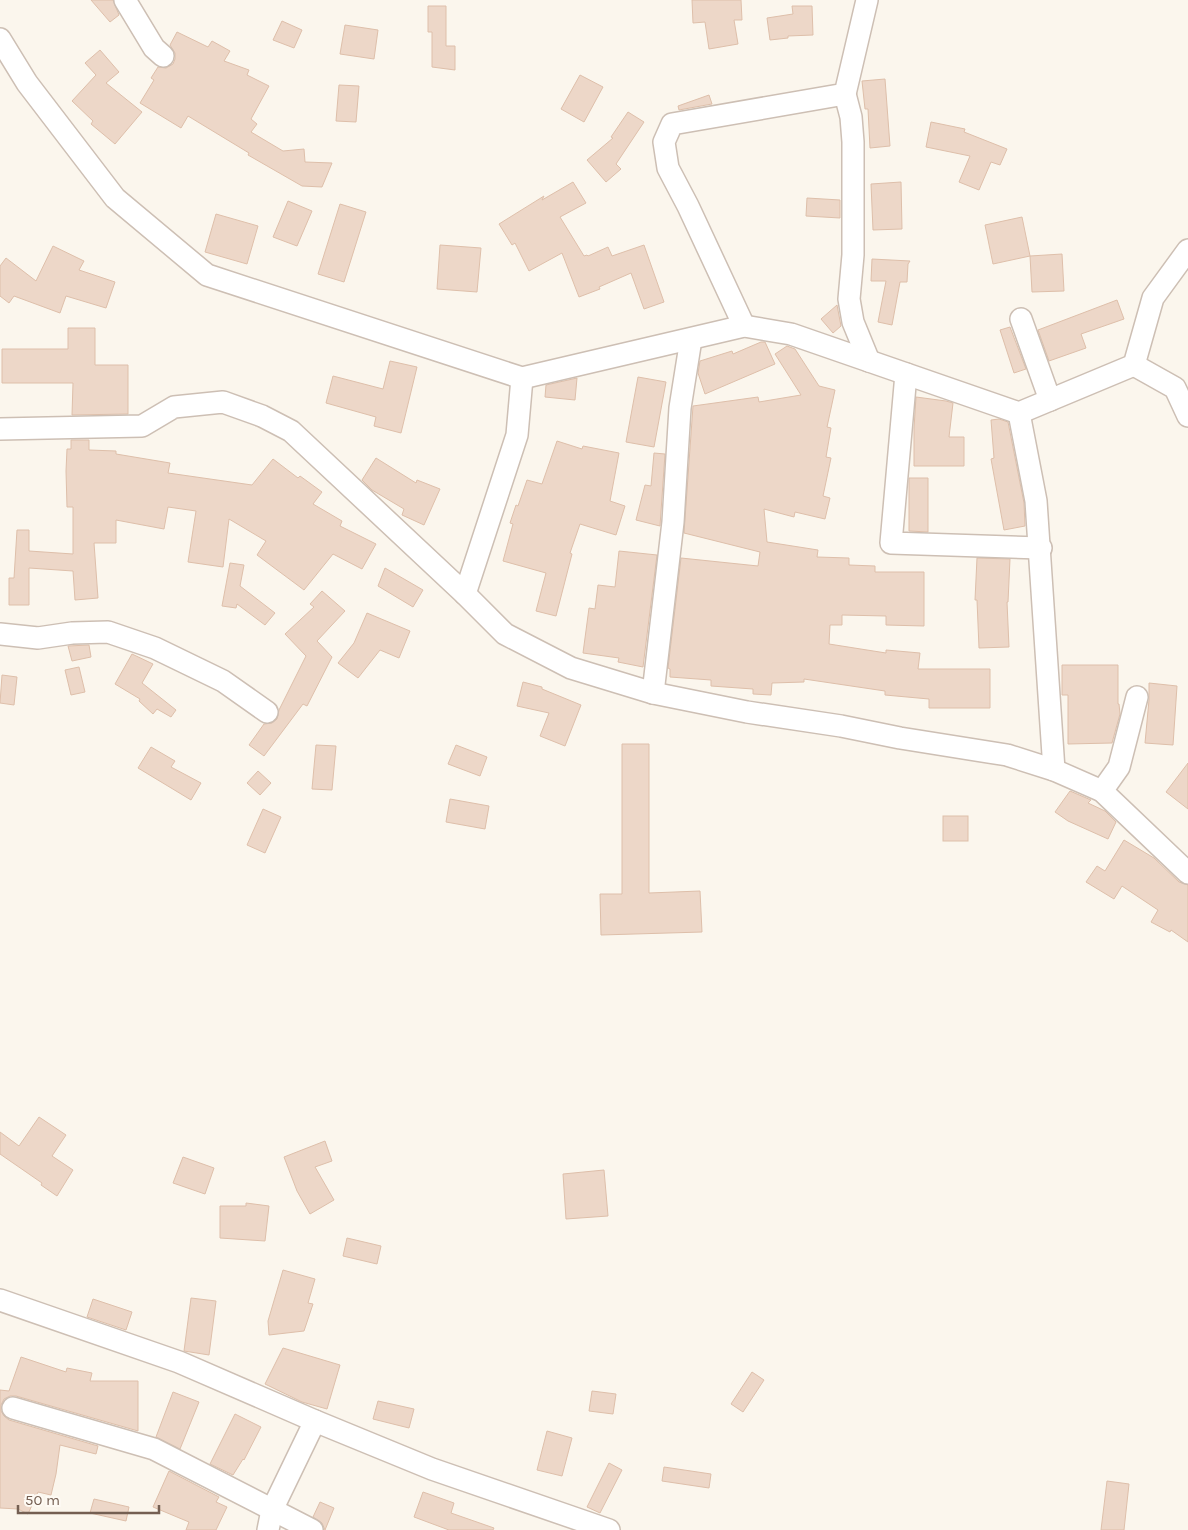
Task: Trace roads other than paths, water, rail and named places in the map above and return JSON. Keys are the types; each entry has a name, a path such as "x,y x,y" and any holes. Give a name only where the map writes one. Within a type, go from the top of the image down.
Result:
{"street":[{"path":"125,0 154,48 163,56"},
{"path":"867,0 845,94 851,117 853,142 853,255 849,299 853,322 868,361"},
{"path":"0,39 27,83 115,198 208,275 522,378 744,326 791,334 1019,413 1134,365"},
{"path":"744,326 688,206 668,168 664,142 672,124 845,94"},
{"path":"1134,365 1153,298 1188,250"},
{"path":"1021,319 1050,400"},
{"path":"653,693 672,522 680,408 691,338"},
{"path":"1134,365 1175,388 1188,416"},
{"path":"906,374 892,543 1041,548"},
{"path":"465,594 517,435 522,378"},
{"path":"0,429 142,426 174,407 223,402 262,416 290,431 465,594 505,634 571,668 653,693 746,712 841,726 900,738 1007,755 1054,770 1102,791 1188,872"},
{"path":"1019,413 1036,501 1041,548 1054,770"},
{"path":"0,634 38,638 72,633 108,632 155,648 224,682 267,712"},
{"path":"1102,791 1119,767 1137,697"},
{"path":"0,1300 179,1362 432,1469 609,1530"},
{"path":"13,1408 154,1449 270,1520 312,1530"},
{"path":"270,1520 315,1421"}]}
